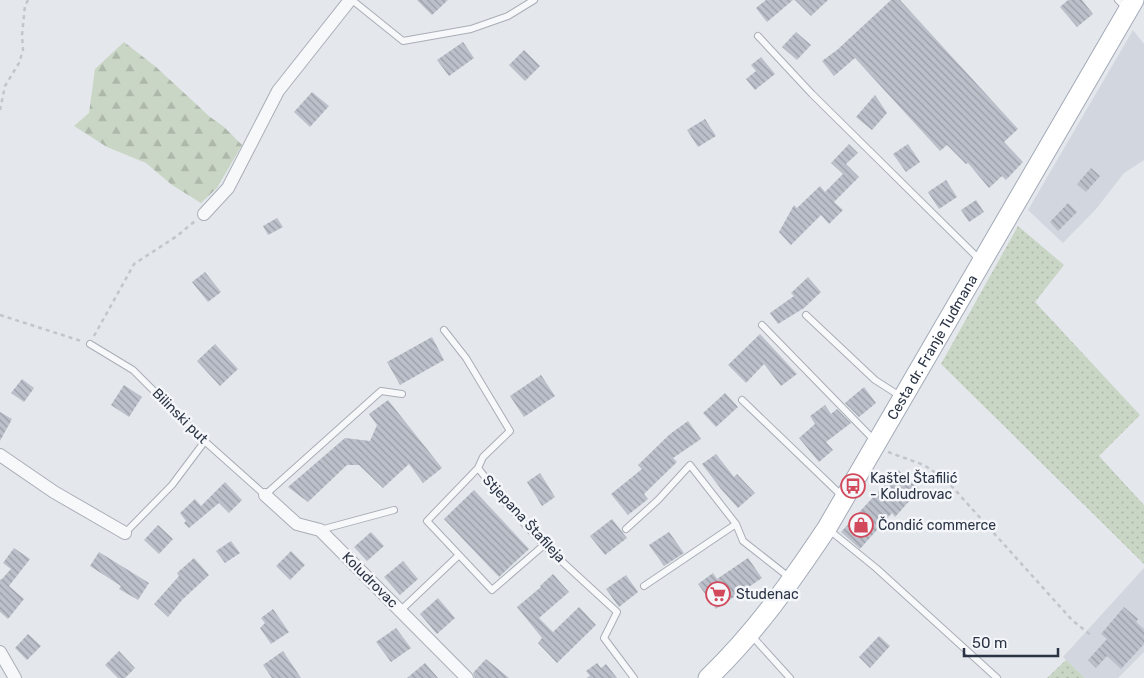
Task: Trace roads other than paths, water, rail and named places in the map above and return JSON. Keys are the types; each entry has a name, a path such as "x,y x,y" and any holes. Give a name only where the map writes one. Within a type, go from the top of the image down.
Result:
{"main road":[{"name":"Cesta dr. Franje Tuđmana","path":"708,678 750,634 792,580 827,528 983,262 1127,3"}],"street":[{"path":"204,214 228,188 278,92 351,0"},
{"path":"0,455 54,492 125,533"},
{"name":"Koludrovac","path":"265,495 297,524 320,530 466,678"},
{"path":"0,652 15,678"}],"lane":[{"path":"351,0 403,41 471,29 508,16 534,0"},
{"path":"758,36 812,94 983,262"},
{"path":"806,315 875,380 903,398"},
{"path":"762,325 876,445"},
{"name":"Stjepana Štafileja","path":"444,330 466,358 510,431 483,457 478,468 503,500 544,545 617,612 604,638 634,678"},
{"name":"Bilinski put","path":"90,344 134,370 205,441 265,495"},
{"path":"265,495 381,391 402,394"},
{"path":"742,400 845,499"},
{"path":"125,533 172,485 205,441"},
{"path":"626,529 658,500 690,465 736,524 743,541 792,580"},
{"path":"478,468 428,521 492,590 544,545"},
{"path":"320,530 394,510"},
{"path":"644,586 736,524"},
{"path":"827,528 876,568 997,678"},
{"path":"400,611 459,555"},
{"path":"750,634 790,678"}],"place":[{"name":"Kaštel Štafilić - Koludrovac","path":"853,486"},
{"name":"Čondić commerce","path":"861,525"},
{"name":"Studenac","path":"718,594"}]}
